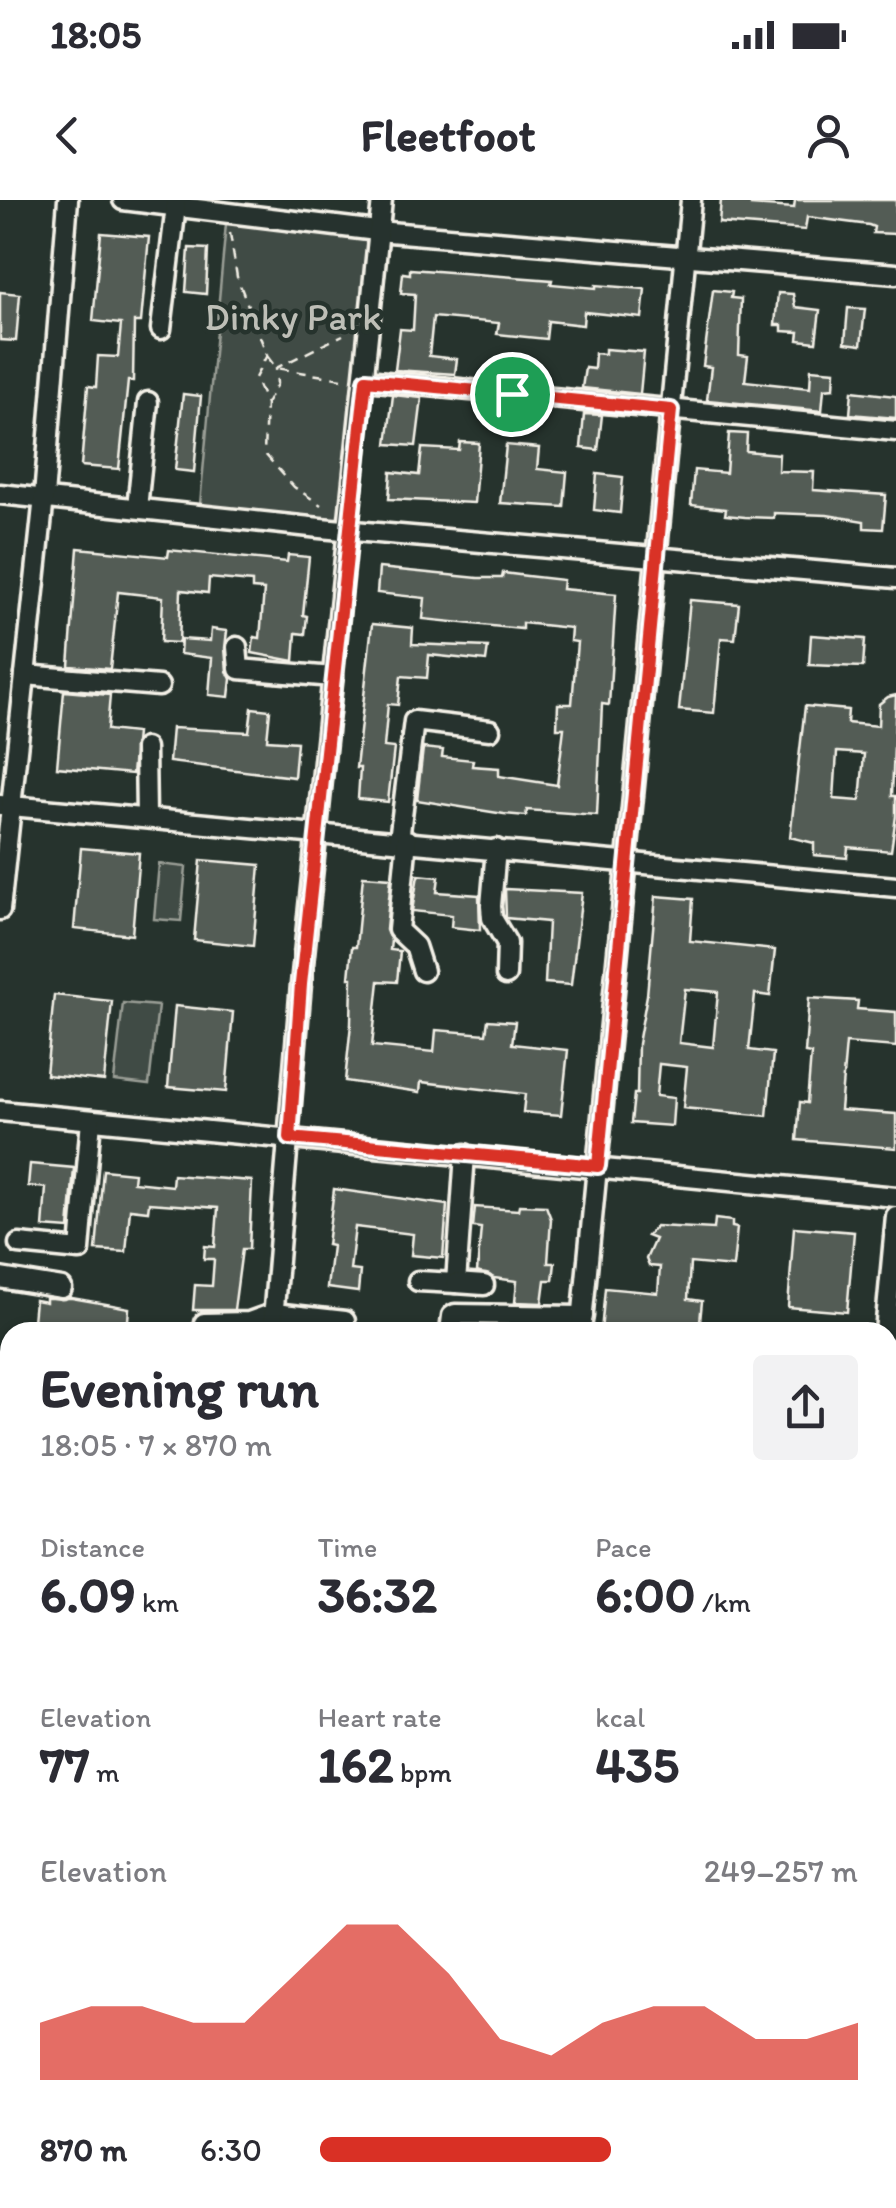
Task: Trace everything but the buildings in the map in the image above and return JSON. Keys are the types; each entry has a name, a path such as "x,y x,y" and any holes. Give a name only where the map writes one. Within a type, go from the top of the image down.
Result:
{"street":[{"path":"0,906 6,805 44,498 68,200"},
{"path":"123,200 378,231 896,274"},
{"path":"273,1322 332,677 382,200"},
{"path":"582,1322 690,200"},
{"path":"161,329 176,206"},
{"path":"366,380 896,431"},
{"path":"137,508 148,402"},
{"path":"0,494 348,530 896,578"},
{"path":"238,647 238,669 332,677"},
{"path":"25,675 160,686"},
{"path":"423,972 415,946 398,930 414,721 490,730"},
{"path":"145,748 146,817"},
{"path":"6,805 896,887"},
{"path":"496,848 491,906 492,918 507,944 506,974"},
{"path":"0,1110 896,1197"},
{"path":"19,1244 80,1250 91,1120"},
{"path":"456,1283 465,1154"},
{"path":"886,1322 896,1216"},
{"path":"0,1278 62,1288"},
{"path":"418,1281 484,1285"},
{"path":"451,1322 456,1314 557,1322"},
{"path":"309,1322 345,1321"}],"path":[{"path":"229,232 237,277 266,355 276,368 277,384 266,404"},
{"path":"276,368 343,335"},
{"path":"266,355 255,378 266,404 264,453 294,487 321,505"},
{"path":"276,368 342,378"}],"green space":[{"name":"Dinky Park","path":"227,213 377,231 348,530 199,515"},
{"path":"159,864 186,867 181,921 154,919"},
{"path":"123,1003 158,1006 149,1085 114,1081"}],"route":[{"path":"366,380 512,394 671,410 598,1166 290,1138 301,984 366,380"}]}
